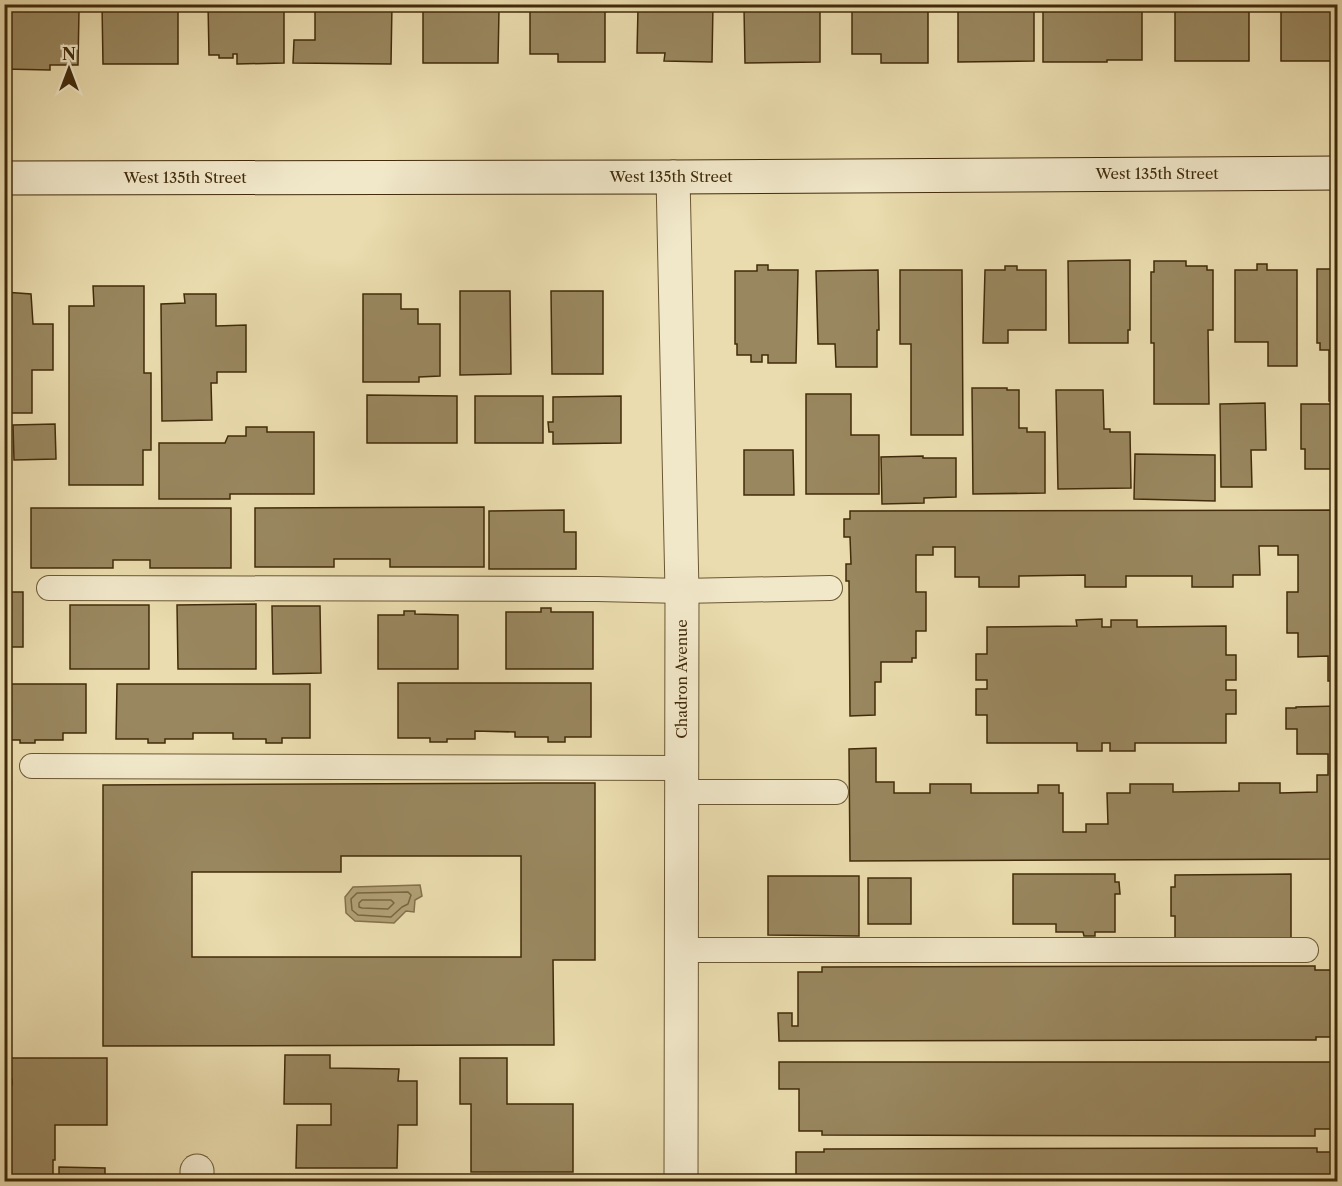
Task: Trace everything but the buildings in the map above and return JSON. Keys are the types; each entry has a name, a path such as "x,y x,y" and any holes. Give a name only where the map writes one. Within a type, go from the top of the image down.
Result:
{"street":[{"name":"West 135th Street","path":"4,178 1338,173"},
{"name":"Chadron Avenue","path":"673,177 682,591 681,1182"}],"lane":[{"path":"49,588 682,591 830,588"},
{"path":"32,766 682,780 836,792"},
{"path":"681,950 1306,950"}],"water":[{"path":"420,885 422,896 415,900 414,912 406,911 394,923 355,921 346,913 345,897 353,887"}]}
